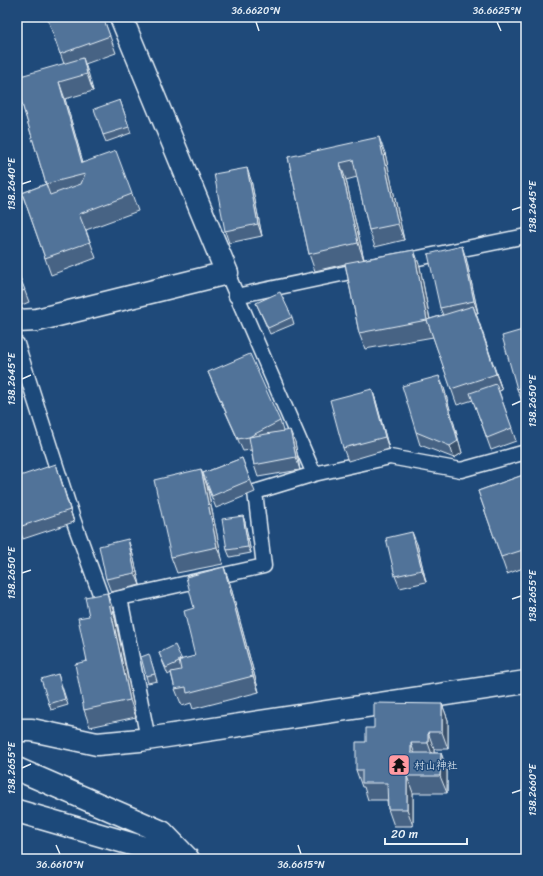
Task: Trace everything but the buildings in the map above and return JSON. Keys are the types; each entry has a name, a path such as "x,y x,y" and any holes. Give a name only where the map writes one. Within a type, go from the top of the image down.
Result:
{"street":[{"path":"17,321 37,320 227,273 121,17"},
{"path":"17,730 32,730 97,744 148,739 526,682"},
{"path":"17,769 162,832 188,859"},
{"path":"17,811 183,859"}],"lane":[{"path":"236,296 526,236"},
{"path":"227,273 314,474"},
{"path":"17,344 74,522 103,602 264,566 255,492 314,474 390,458 461,470 526,452"},
{"path":"120,598 148,739"}],"place":[{"name":"村山神社","path":"399,765"}]}
